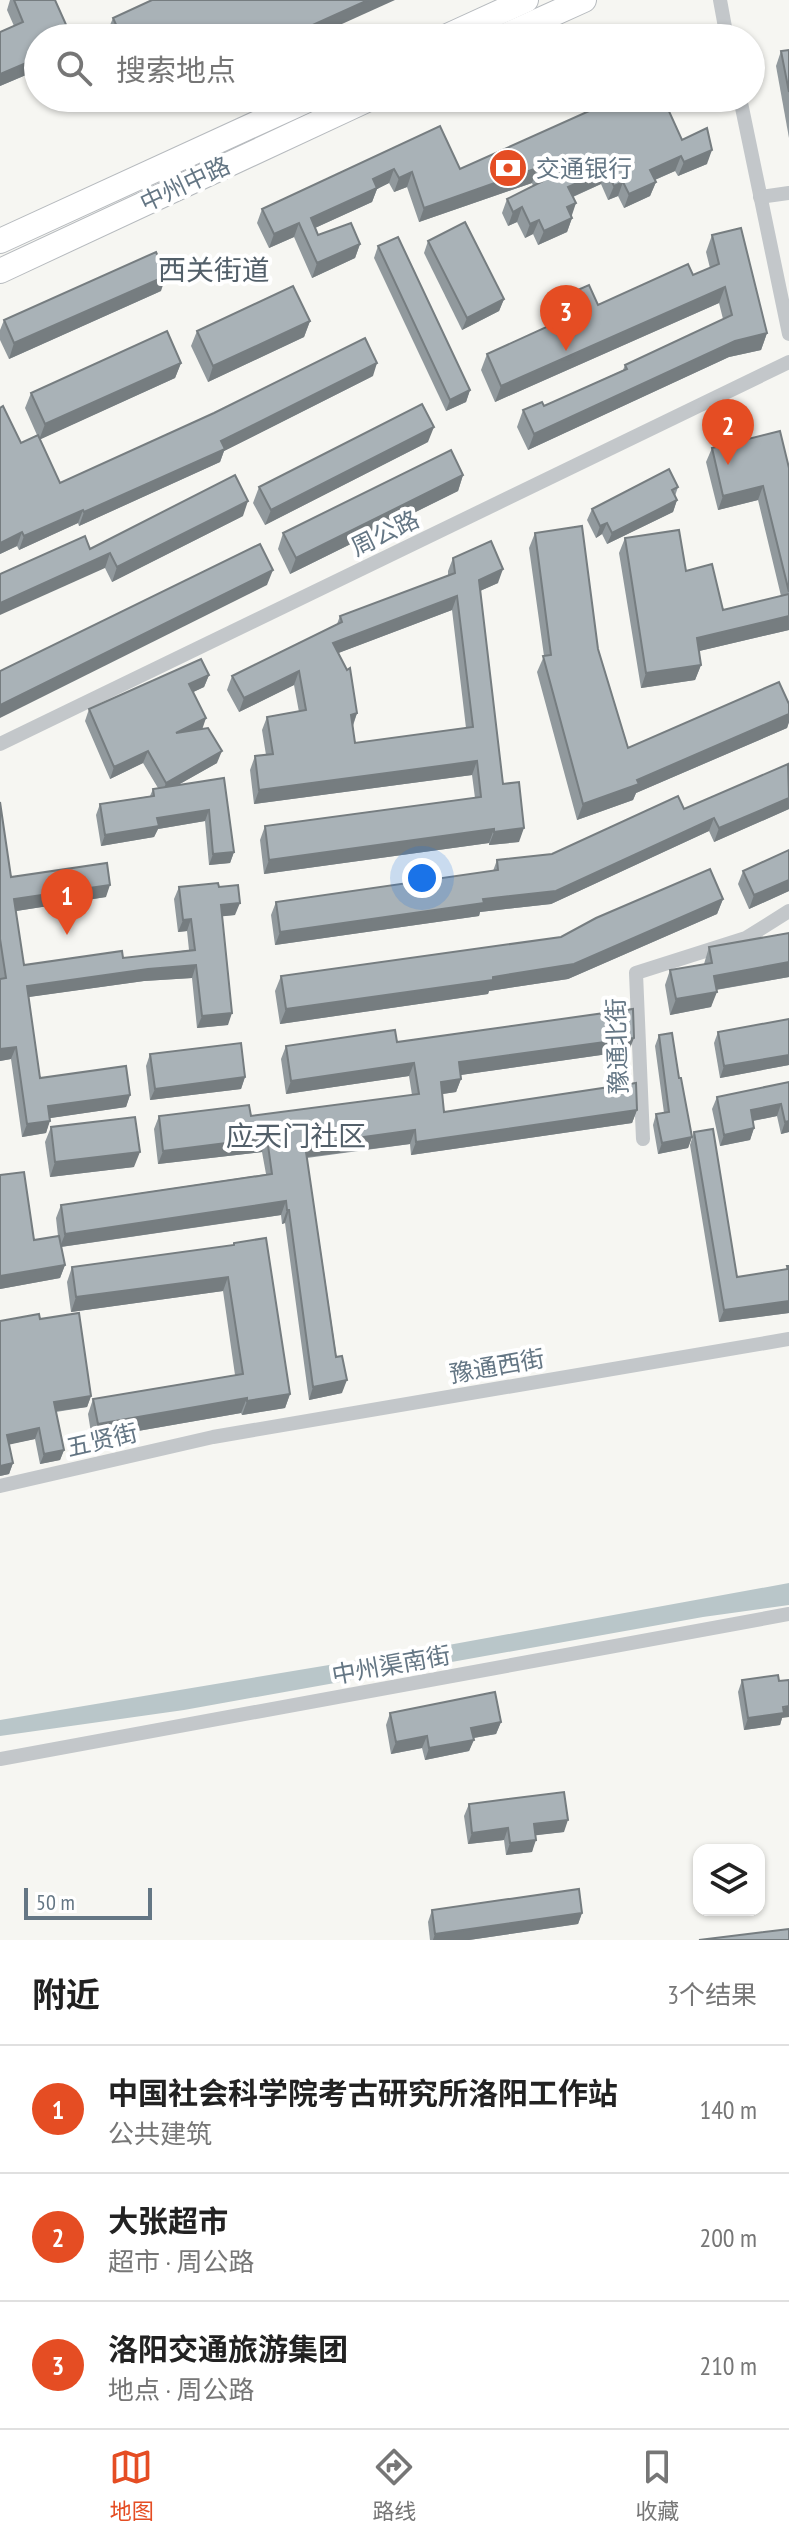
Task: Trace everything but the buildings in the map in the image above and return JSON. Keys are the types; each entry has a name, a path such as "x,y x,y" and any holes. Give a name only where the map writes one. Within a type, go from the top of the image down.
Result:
{"main road":[{"path":"474,24 526,0"},
{"path":"531,24 584,0"},
{"name":"中州中路","path":"0,241 281,112"},
{"name":"中州中路","path":"0,271 341,112"}],"street":[{"path":"720,0 724,24"},
{"path":"743,112 789,334"},
{"path":"760,197 789,193"},
{"name":"周公路","path":"0,744 789,362"},
{"name":"豫通北街","path":"643,1139 636,973 746,938 789,911"},
{"name":"豫通西街","path":"213,1437 789,1339"},
{"name":"五贤街","path":"0,1486 213,1437"},
{"name":"中州渠南街","path":"0,1759 789,1614"}],"shaded area":[{"path":"789,1583 789,1605 703,1617 184,1710 0,1736 0,1720 443,1646"}],"place":[{"name":"交通银行","path":"508,168"},
{"name":"洛阳交通旅游集团","path":"566,351"},
{"name":"大张超市","path":"728,465"},
{"name":"中国社会科学院考古研究所洛阳工作站","path":"67,935"}],"district":[{"name":"西关街道","path":"214,269"},
{"name":"应天门社区","path":"296,1135"}]}
